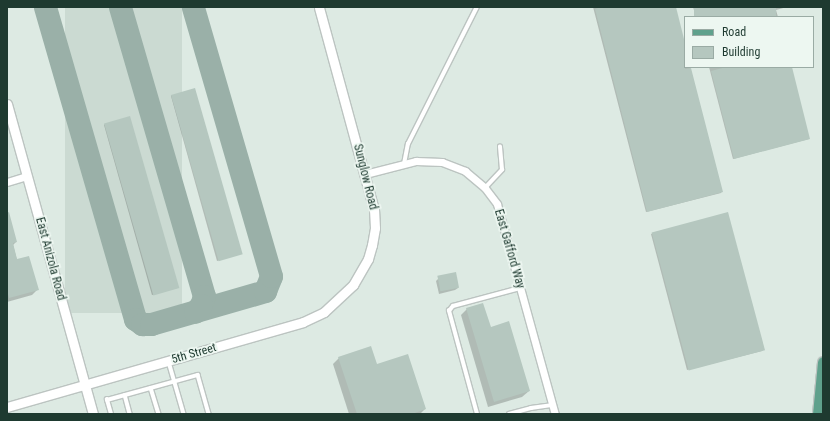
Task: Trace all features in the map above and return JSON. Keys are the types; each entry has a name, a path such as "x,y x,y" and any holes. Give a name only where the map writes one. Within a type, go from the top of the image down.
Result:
{"main road":[{"path":"818,414 823,362"}],"street":[{"name":"Sunglow Road","path":"303,322 324,312 346,293 360,275 368,259 375,228 374,210 365,174 319,7"},
{"name":"East Anizola Road","path":"7,104 9,118 27,176 93,414"},
{"name":"East Gafford Way","path":"365,174 404,164 428,161 453,166 475,178 485,188 497,204 555,414"},
{"path":"7,182 27,176"},
{"name":"5th Street","path":"7,407 303,322"}],"lane":[{"path":"404,164 408,144 477,7"},
{"path":"485,188 502,170 500,147"},
{"path":"477,414 449,311 453,306 520,288"},
{"path":"169,361 184,414"},
{"path":"110,414 107,400 198,375 209,414"},
{"path":"151,388 159,414"},
{"path":"125,395 130,414"},
{"path":"509,414 531,408 553,405"}],"shaded area":[{"path":"65,7 182,7 182,313 65,313"}],"building":[{"path":"601,7 676,7 684,39 684,68 691,68 723,192 647,212 595,9"},
{"path":"694,7 776,7 776,16 694,16"},
{"path":"722,68 792,68 810,139 734,159 711,71"},
{"path":"195,88 243,254 219,261 171,95"},
{"path":"130,116 179,288 153,296 104,123"},
{"path":"9,212 17,242 13,243 17,259 29,256 39,290 9,298 7,290 7,213"},
{"path":"728,212 765,350 689,371 652,232"},
{"path":"456,272 459,288 440,291 437,276"},
{"path":"483,303 491,327 509,321 530,391 494,402 466,308"},
{"path":"371,346 377,364 408,354 426,409 412,414 357,414 338,357"}],"taxiway":[{"path":"45,7 135,319 142,324 151,324 265,291 271,276 193,7"},
{"path":"120,7 204,296 201,305 195,312"}]}
